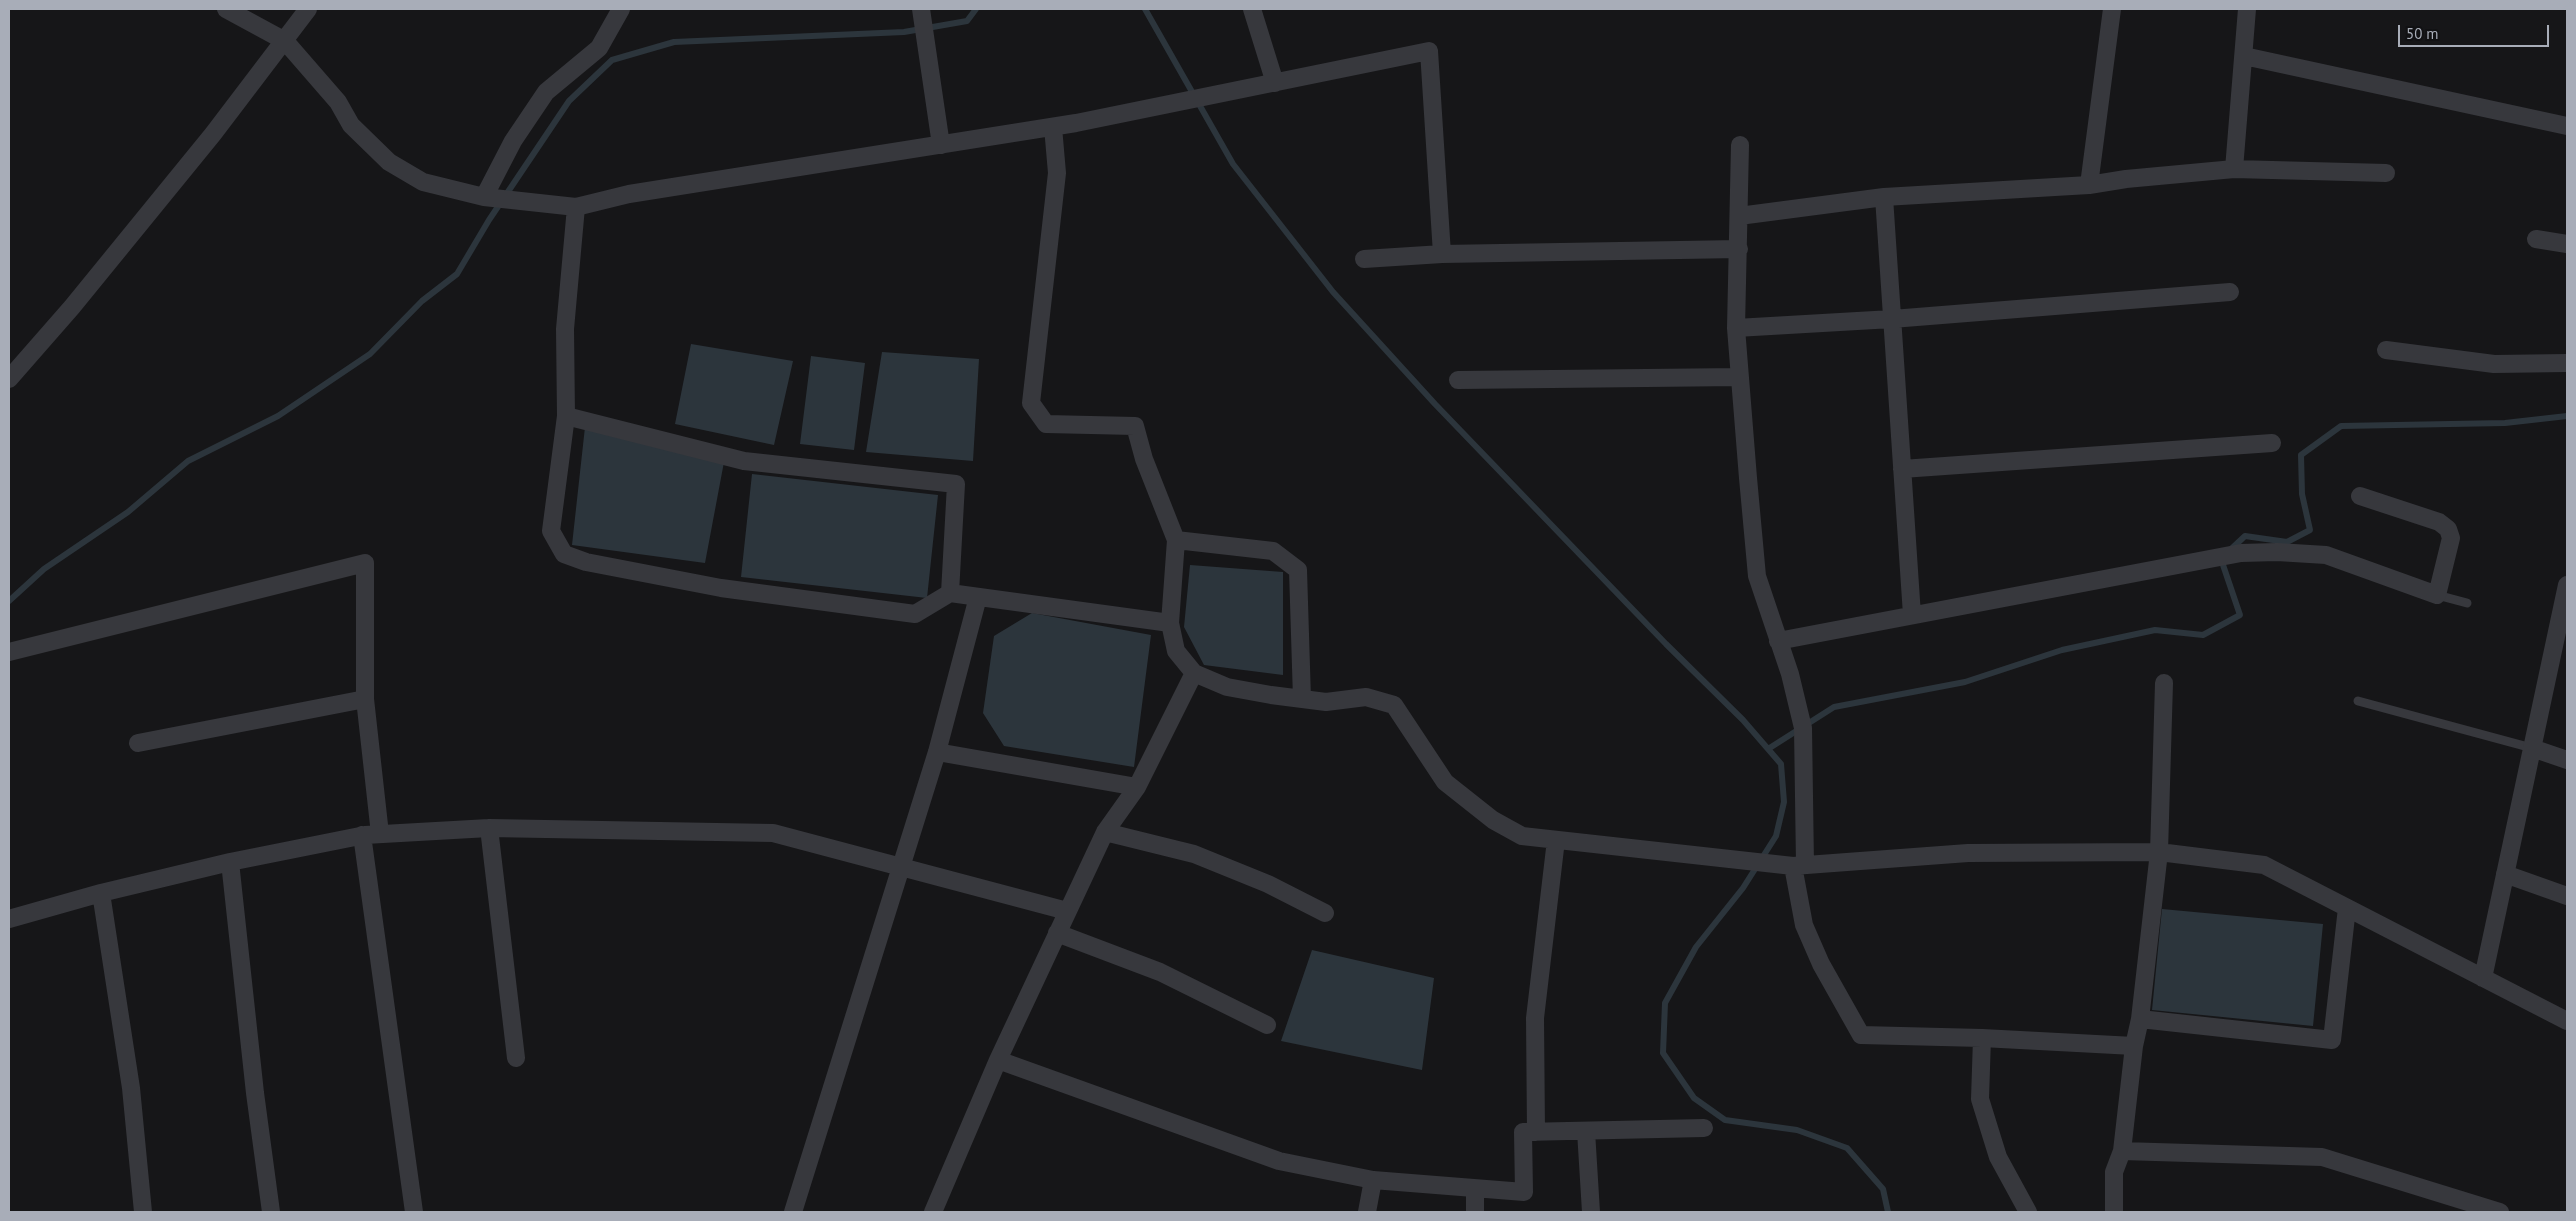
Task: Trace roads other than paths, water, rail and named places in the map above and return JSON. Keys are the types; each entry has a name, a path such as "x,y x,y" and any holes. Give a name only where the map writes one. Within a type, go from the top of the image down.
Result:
{"street":[{"path":"226,9 286,41 338,102 351,125 389,162 423,182 484,197 576,207 629,194 1053,127 1429,52 1442,254"},
{"path":"9,379 72,307 170,187 286,41 308,9"},
{"path":"484,197 513,141 546,92 599,48 621,9"},
{"path":"921,9 941,145"},
{"path":"1252,9 1275,83"},
{"path":"2089,184 2112,9"},
{"path":"2234,169 2247,9"},
{"path":"2244,56 2567,126"},
{"path":"1053,127 1057,173 1032,403 1046,424 1135,426 1144,459 1176,540 1170,623 1176,651 1194,673 1227,687 1326,702 1366,697 1394,705 1445,782 1493,820 1522,836 1799,865 1968,853 2159,852 2264,865 2567,1021"},
{"path":"1740,145 1736,328 1756,576 1790,674 1803,728 1799,865 1804,925 1821,964 1861,1035 1982,1038 2134,1046"},
{"path":"1739,216 1884,197 2089,184 2126,178 2234,169 2386,174"},
{"path":"1884,197 1912,615"},
{"path":"576,207 565,329 566,416 551,531 564,554 586,562 721,588 916,614 950,593 1170,623"},
{"path":"2536,239 2567,244"},
{"path":"1364,259 1442,254 1739,249"},
{"path":"1736,328 1892,319 2230,292"},
{"path":"2386,350 2494,364 2567,363"},
{"path":"1458,380 1740,377"},
{"path":"566,416 744,461 956,484 950,593"},
{"path":"1902,469 2272,443"},
{"path":"1778,641 2241,553 2277,552 2326,555 2437,595 2451,538 2448,529 2439,522 2360,496"},
{"path":"1176,540 1273,551 1298,570 1302,699"},
{"path":"9,652 366,563 366,700 380,834"},
{"path":"2483,978 2532,748 2563,621 2567,585"},
{"path":"793,1212 936,752 978,597"},
{"path":"933,1212 998,1060 1105,832 1138,787 1194,673"},
{"path":"2114,1212 2114,1172 2122,1151 2134,1046 2140,1019 2159,852 2164,683"},
{"path":"138,743 366,700"},
{"path":"2532,748 2567,760"},
{"path":"936,752 1138,787"},
{"path":"489,828 516,1058"},
{"path":"9,919 101,893 230,862 362,835 489,828 773,834 901,866 1068,912"},
{"path":"1105,832 1194,854 1268,884 1325,913"},
{"path":"362,835 414,1212"},
{"path":"1536,1132 1535,1018 1556,840"},
{"path":"230,862 254,1093 271,1212"},
{"path":"2505,874 2567,896"},
{"path":"101,893 131,1088 144,1212"},
{"path":"2140,1019 2332,1040 2347,908"},
{"path":"1057,933 1160,972 1267,1026"},
{"path":"1982,1038 1980,1099 1998,1157 2028,1212"},
{"path":"998,1060 1279,1161 1373,1180 1524,1192 1523,1132 1704,1128"},
{"path":"1586,1130 1591,1212"},
{"path":"2122,1151 2322,1157 2500,1212"},
{"path":"1367,1212 1373,1180"},
{"path":"1475,1189 1475,1212"}],"lane":[{"path":"2437,595 2467,603"},
{"path":"2358,702 2532,748"}],"waterway":[{"path":"9,601 44,569 128,512 188,461 278,416 370,354 422,301 457,274 489,220 569,101 612,60 674,42 904,32 967,21 976,9"},
{"path":"1145,9 1233,164 1333,292 1435,404 1666,644 1743,720 1781,764 1784,802 1776,836 1743,888 1696,947 1665,1003 1663,1053 1694,1098 1725,1120 1797,1130 1847,1148 1883,1189 1888,1212"},
{"path":"2229,551 2245,536 2287,542 2310,530 2302,494 2301,455 2341,426 2505,423 2567,416"},
{"path":"1768,749 1834,707 1965,682 2062,650 2155,630 2203,635 2240,615 2221,559"}]}
